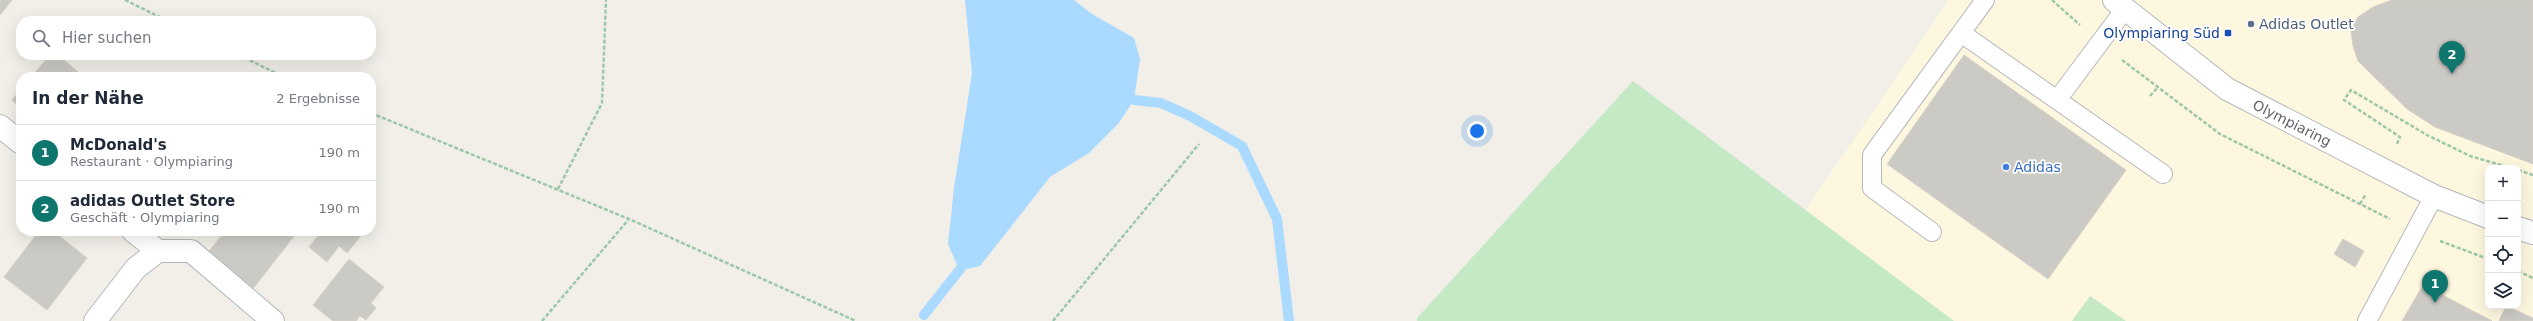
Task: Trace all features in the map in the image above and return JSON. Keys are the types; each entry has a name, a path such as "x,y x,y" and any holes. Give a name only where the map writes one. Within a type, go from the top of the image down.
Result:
{"street":[{"name":"Olympiaring","path":"2119,4 2227,89 2434,196 2485,216"},
{"path":"0,126 16,139"},
{"path":"2521,229 2533,233"},
{"path":"139,236 158,251"},
{"path":"95,321 136,268 158,251 192,251 273,321"}],"lane":[{"path":"1932,232 1872,188 1872,155 1985,0"},
{"path":"2058,100 2100,42 2119,4"},
{"path":"1961,33 2163,174"},
{"path":"2367,321 2434,196"}],"path":[{"path":"125,0 158,16"},
{"path":"558,190 602,103 606,0"},
{"path":"2052,0 2100,42 2220,134 2415,232 2485,258"},
{"path":"248,60 274,72"},
{"path":"2150,96 2158,87"},
{"path":"2344,100 2351,90 2434,139 2470,156 2501,165"},
{"path":"376,115 629,218 856,321"},
{"path":"1053,321 1200,144"},
{"path":"2521,171 2533,175"},
{"path":"542,321 629,218"},
{"path":"2520,273 2533,278"}],"shaded area":[{"path":"1949,0 2533,0 2533,321 2126,321 2091,296 2072,321 1954,321 1805,211"}],"green space":[{"path":"1633,81 1954,321 1417,321 1417,318"},
{"path":"2090,296 2126,321 2072,321"}],"water":[{"path":"965,0 1074,0 1092,14 1134,38 1140,59 1134,100 1118,124 1089,153 1050,177 980,266 967,269 958,267 948,244 954,188 972,73"}],"building":[{"path":"0,0 12,0 0,15"},
{"path":"2392,0 2533,0 2533,164 2435,127 2407,109 2358,61 2353,46 2351,30 2358,17 2373,7"},
{"name":"Adidas","path":"1964,55 2126,170 2048,279 1887,164"},
{"path":"46,60 64,60 78,72 35,72"},
{"path":"16,95 16,104 12,100"},
{"path":"35,236 59,236 87,258 47,310 4,277"},
{"path":"221,236 294,236 252,290 206,255"},
{"path":"318,236 361,236 347,253 339,246 327,262 309,247"},
{"path":"2343,239 2364,251 2355,267 2334,254"},
{"path":"349,259 384,287 371,303 376,308 366,320 360,316 356,321 333,321 313,305"},
{"path":"2423,285 2492,321 2402,321"},
{"path":"2505,309 2513,309 2533,318 2533,321 2499,321"}],"waterway":[{"path":"1134,100 1161,103 1190,116 1242,146 1277,219 1289,321"},
{"path":"924,315 961,268"}],"place":[{"name":"Adidas Outlet","path":"2251,24"},
{"name":"Olympiaring Süd","path":"2228,33"},
{"name":"adidas Outlet Store","path":"2452,74"},
{"name":"Adidas","path":"2006,167"},
{"name":"McDonald's","path":"2435,303"}]}
